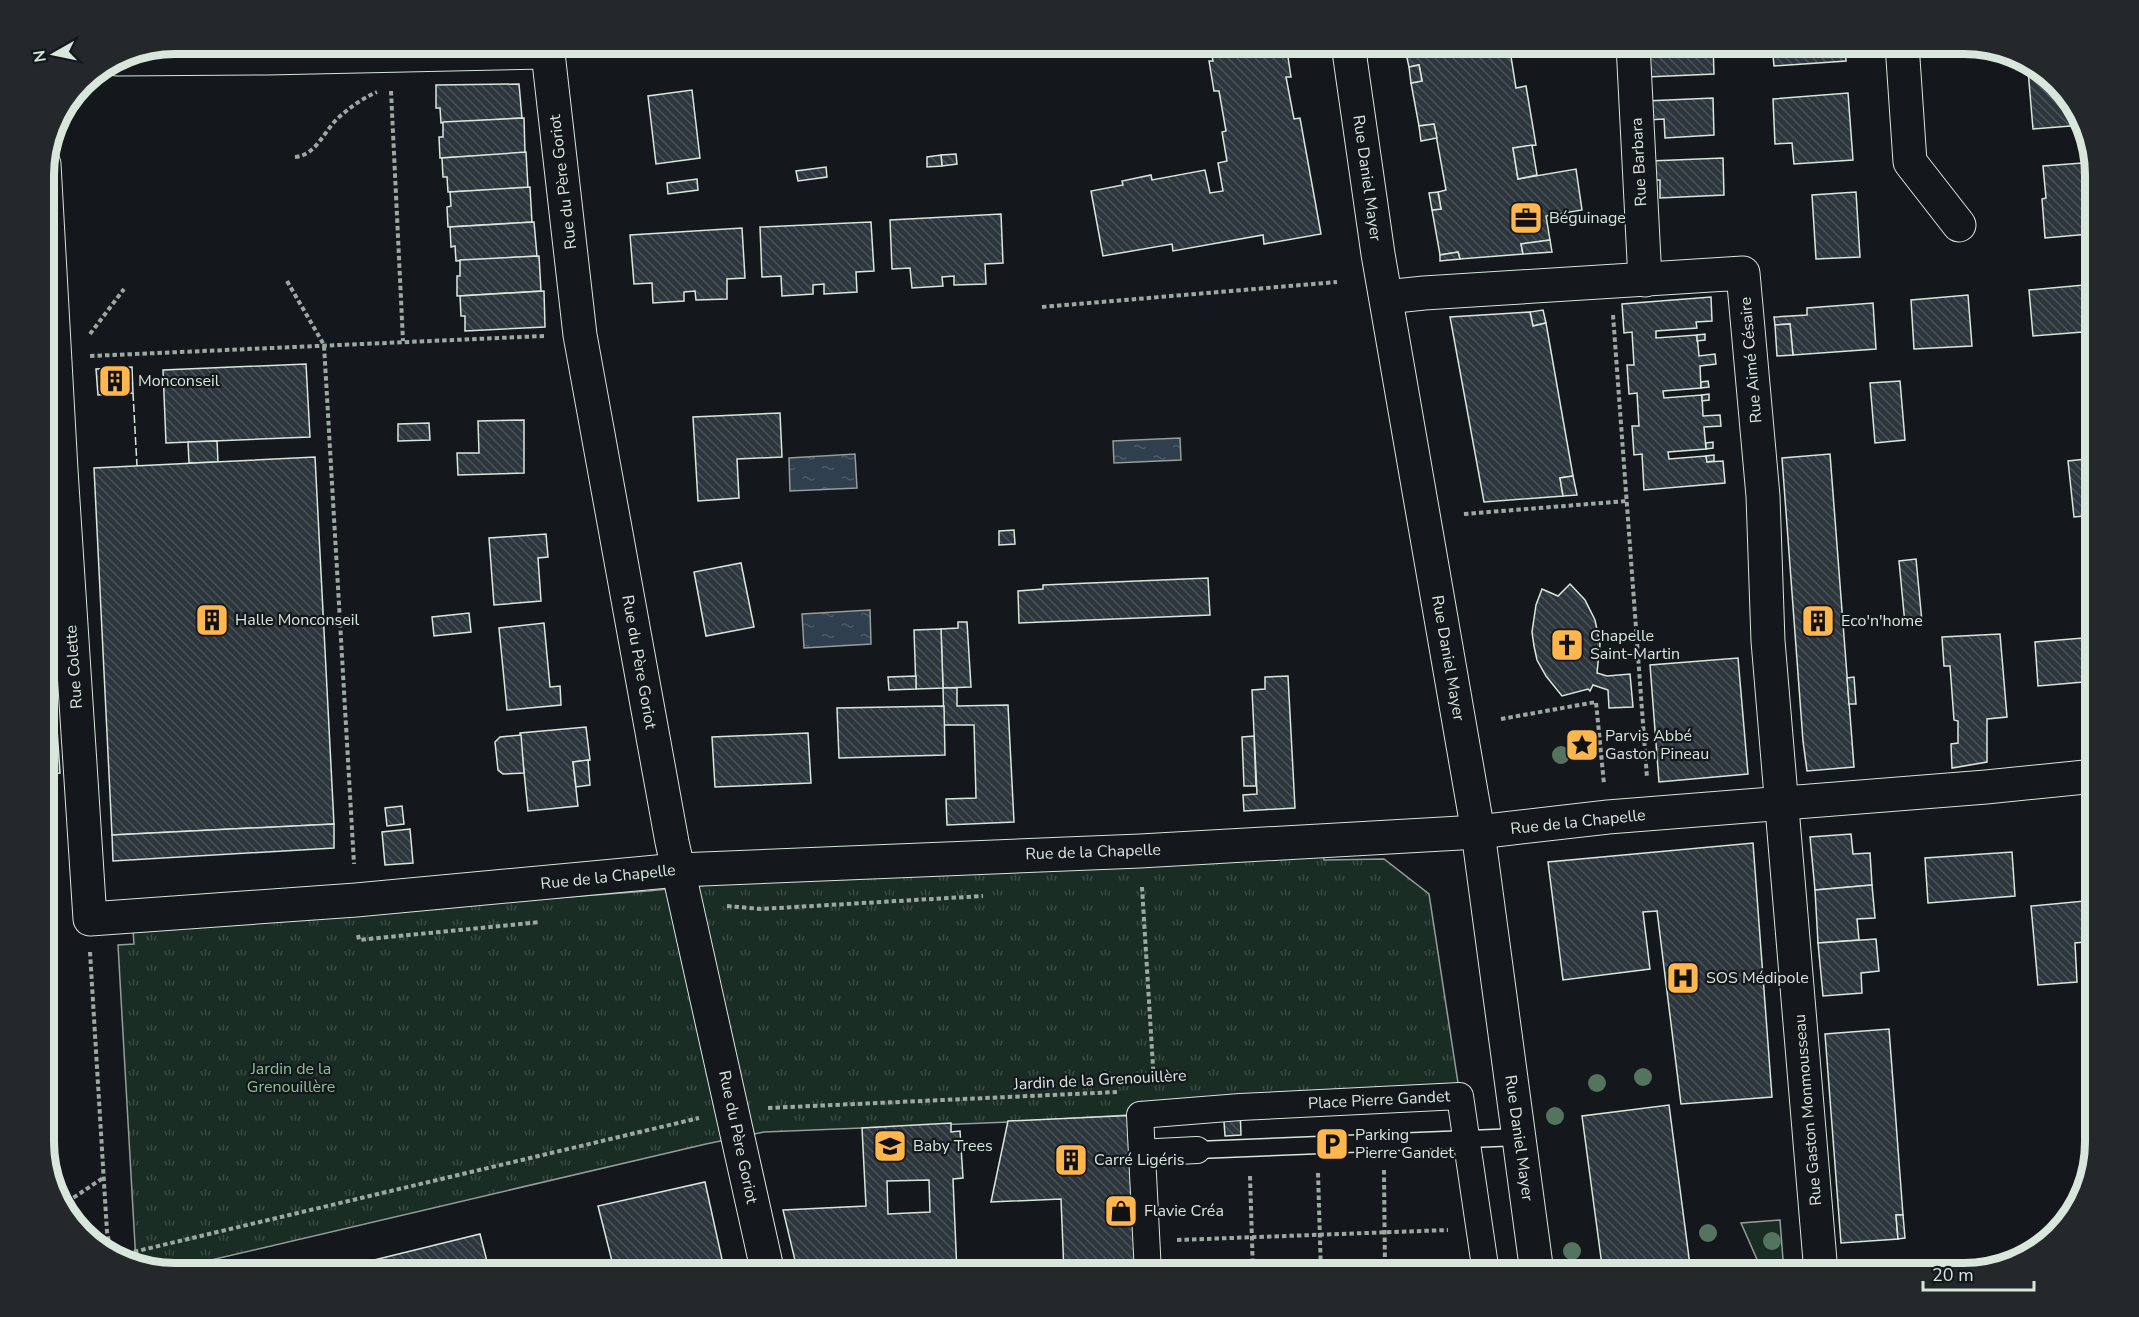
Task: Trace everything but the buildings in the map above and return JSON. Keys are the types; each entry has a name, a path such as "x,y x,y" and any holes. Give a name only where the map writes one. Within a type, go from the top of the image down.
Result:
{"street":[{"path":"140,59 267,58 390,66 495,54"},
{"name":"Rue du Père Goriot","path":"548,54 580,335 678,870 766,1263"},
{"name":"Rue Daniel Mayer","path":"1350,54 1386,297 1478,832 1536,1263"},
{"name":"Rue Barbara","path":"1634,54 1645,280"},
{"path":"1903,54 1910,162 1959,225"},
{"name":"Rue Colette","path":"54,255 64,357 90,930"},
{"name":"Rue Aimé Césaire","path":"1386,297 1743,273 1763,496 1768,641 1782,804"},
{"name":"Rue de la Chapelle","path":"90,930 356,900 678,870 1140,850 1478,832 1608,817 2085,777"},
{"name":"Rue Gaston Monmousseau","path":"1782,804 1820,1263"},
{"name":"Place Pierre Gandet","path":"1155,1114 1232,1107 1460,1096 1484,1263"},
{"path":"1147,1263 1140,1115 1155,1114 1162,1263"},
{"path":"1157,1152 1197,1150"}],"lane":[{"path":"1197,1150 1519,1137"}],"path":[{"path":"295,157 302,156 317,146 334,122 347,110 362,99 379,91 390,66"},
{"path":"390,66 403,342"},
{"path":"287,281 324,345 359,940 546,921"},
{"path":"1042,307 1337,282"},
{"path":"1610,282 1649,814"},
{"path":"64,357 124,289"},
{"path":"64,357 580,335"},
{"path":"1464,514 1627,501"},
{"path":"1501,719 1596,702 1608,817"},
{"path":"1140,850 1155,1114"},
{"path":"687,907 707,904 761,909 986,896"},
{"path":"90,930 109,1244"},
{"name":"Jardin de la Grenouillère","path":"128,1253 733,1110 1119,1092"},
{"path":"1383,1142 1385,1263"},
{"path":"1317,1145 1321,1263"},
{"path":"1250,1148 1253,1263"},
{"path":"69,1201 104,1178"},
{"path":"1161,1241 1479,1228"}],"green space":[{"name":"Jardin de la Grenouillère","path":"1323,855 1324,860 1384,859 1429,894 1460,1096 1009,1122 764,1132 198,1263 159,1262 136,1256 118,945 134,944 133,930 648,891 738,882"},
{"path":"1780,1220 1783,1263 1759,1263 1741,1223"}],"water":[{"path":"1180,438 1181,460 1114,463 1113,441"},
{"path":"855,454 857,488 790,491 789,458"},
{"path":"870,610 871,644 804,648 802,614"}],"fence":[{"path":"133,393 137,466"}],"place":[{"name":"Béguinage","path":"1526,218"},
{"name":"Monconseil","path":"115,381"},
{"name":"Halle Monconseil","path":"212,620"},
{"name":"Eco'n'home","path":"1818,621"},
{"name":"Chapelle Saint-Martin","path":"1567,645"},
{"name":"Parvis Abbé Gaston Pineau","path":"1582,745"},
{"name":"SOS Médipole","path":"1683,978"},
{"name":"Parking Pierre Gandet","path":"1332,1144"},
{"name":"Baby Trees","path":"890,1146"},
{"name":"Carré Ligéris","path":"1071,1160"},
{"name":"Flavie Créa","path":"1121,1211"}]}
